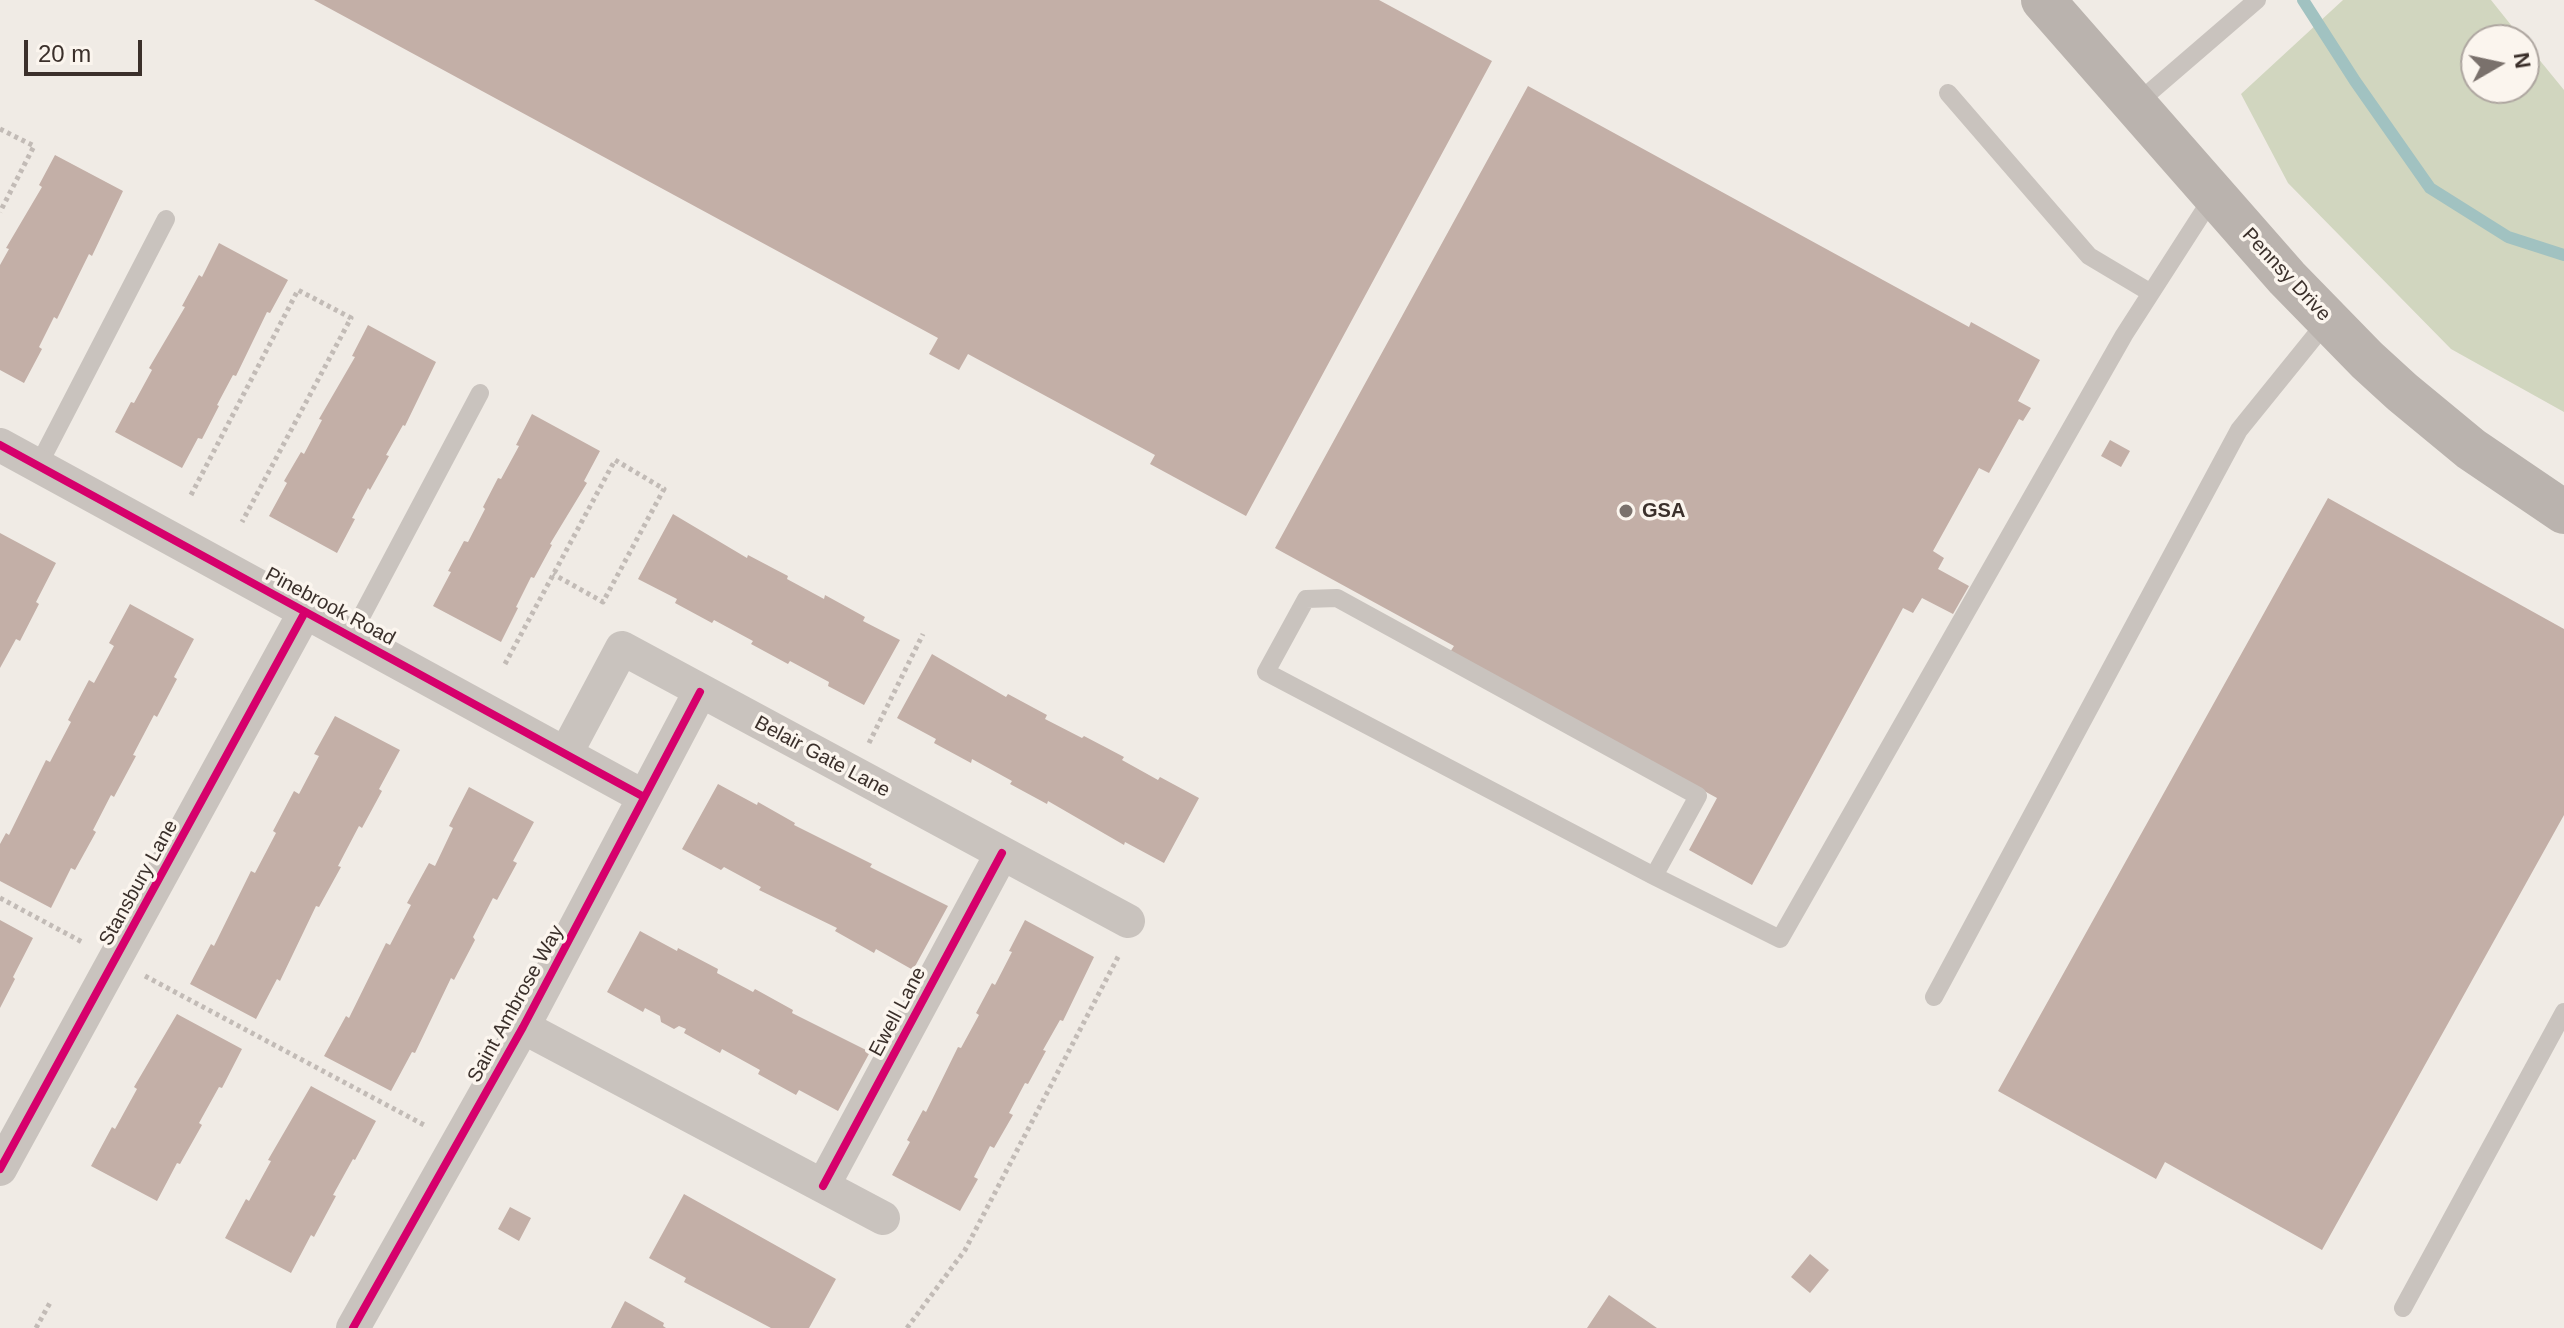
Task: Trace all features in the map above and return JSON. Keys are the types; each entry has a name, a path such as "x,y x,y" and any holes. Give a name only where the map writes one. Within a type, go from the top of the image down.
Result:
{"main road":[{"name":"Pennsy Drive","path":"2043,0 2287,278 2328,320 2402,392 2471,449 2564,512"}],"street":[{"name":"Pinebrook Road","path":"0,445 644,797"},
{"name":"Stansbury Lane","path":"0,1169 305,612"},
{"name":"Belair Gate Lane","path":"566,753 622,648 1002,853 1125,936"},
{"name":"Saint Ambrose Way","path":"353,1328 523,1027 700,692"},
{"name":"Ewell Lane","path":"823,1186 1002,853"},
{"path":"523,1027 883,1218"}],"lane":[{"path":"2135,105 2257,0"},
{"path":"1948,93 2089,256 2151,293"},
{"path":"1654,876 1698,796 1337,598 1306,599 1266,672 1654,876 1780,939 2124,335 2214,195"},
{"path":"38,466 166,219"},
{"path":"1934,997 2239,430 2328,320"},
{"path":"351,636 480,393"},
{"path":"2403,1308 2564,1012"}],"path":[{"path":"0,129 34,146 0,212"},
{"path":"191,495 298,290 351,318 242,522"},
{"path":"505,664 553,574 615,460 664,489 603,602 553,574"},
{"path":"867,747 923,634"},
{"path":"0,898 88,945"},
{"path":"907,1328 965,1250 1125,936"},
{"path":"134,970 432,1130"},
{"path":"36,1328 51,1301"}],"green space":[{"path":"2343,0 2491,0 2510,24 2460,24 2460,104 2540,104 2540,61 2564,90 2564,412 2451,349 2288,183 2241,94"}],"building":[{"path":"314,0 1379,0 1492,61 1246,516 1150,464 1155,455 968,354 959,370 929,354 938,338"},
{"name":"GSA","path":"1528,86 1969,327 1971,322 2040,360 2018,401 2031,408 2023,421 2019,419 1989,473 1979,468 1933,551 1944,558 1938,569 1969,586 1953,614 1922,598 1913,613 1903,608 1752,885 1689,850 1717,798 1450,652 1454,646 1275,548"},
{"path":"55,155 123,191 92,256 89,254 57,319 54,317 24,383 0,370 0,265 9,249 6,248 42,187 39,185"},
{"path":"219,243 288,280 270,313 267,312 202,439 198,438 182,468 115,432 131,402 134,403 152,370 149,368"},
{"path":"368,325 436,362 405,426 386,455 389,456 352,518 355,519 337,553 269,516 287,483 284,481 301,452 304,454 322,420 319,419 355,357 352,356"},
{"path":"532,414 600,451 584,481 587,483 550,544 534,578 531,577 501,642 433,606 464,541 468,542 498,478 501,479 519,446 516,445"},
{"path":"2110,440 2130,451 2121,467 2101,456"},
{"path":"2328,498 2564,629 2564,815 2322,1250 2165,1162 2156,1179 1998,1091"},
{"path":"673,514 747,558 748,555 824,599 825,595 865,617 863,621 900,640 864,705 828,686 829,682 790,661 788,664 751,644 753,641 714,620 712,623 675,603 677,599 638,579"},
{"path":"0,533 56,563 20,641 16,639 0,668"},
{"path":"130,604 194,639 157,717 154,715 133,755 136,756 93,830 96,832 75,870 71,868 51,908 0,881 0,844 6,833 9,835 46,760 50,762 89,680 94,683 114,646 109,643"},
{"path":"932,654 1006,697 1008,694 1047,715 1045,719 1124,757 1122,760 1158,780 1160,777 1199,798 1164,863 1010,784 1012,781 972,759 971,763 934,743 936,739 897,718"},
{"path":"335,716 400,750 379,789 382,791 362,828 359,826 338,866 341,867 319,907 316,906 280,981 277,979 256,1019 190,984 211,944 214,946 251,871 255,873 294,791 299,794 319,756 314,754"},
{"path":"718,784 757,805 758,802 794,825 872,864 870,867 948,906 913,970 876,949 874,953 835,931 837,928 759,890 761,887 724,867 721,870 682,849"},
{"path":"469,787 534,822 513,861 517,863 497,900 493,898 454,980 451,978 415,1053 412,1052 391,1091 324,1056 346,1016 349,1018 386,943 390,945 411,905 407,903 429,863 435,866 453,828 449,826"},
{"path":"0,920 33,938 0,1008"},
{"path":"1025,920 1094,957 1063,1021 1060,1020 1028,1084 1025,1083 1009,1113 1013,1115 994,1148 990,1146 974,1177 978,1179 960,1211 892,1175 923,1110 926,1112 958,1047 961,1048 979,1015 976,1013 992,983 995,985"},
{"path":"640,931 718,969 717,973 753,992 755,989 793,1010 792,1013 870,1052 838,1111 799,1090 796,1095 758,1074 760,1070 684,1033 686,1029 679,1026 674,1029 661,1022 660,1016 645,1008 643,1012 607,992"},
{"path":"177,1014 242,1049 157,1201 91,1166 112,1127 115,1129 137,1089 134,1087"},
{"path":"311,1086 376,1121 333,1195 336,1196 314,1237 311,1235 291,1273 225,1238 246,1199 249,1201 271,1161 268,1160"},
{"path":"684,1194 836,1279 809,1328 771,1328 684,1282 686,1278 649,1258"},
{"path":"510,1207 531,1218 519,1241 498,1229"},
{"path":"1810,1254 1829,1270 1810,1293 1791,1277"},
{"path":"1609,1295 1657,1328 1587,1328"},
{"path":"625,1301 664,1323 666,1328 611,1328"}],"waterway":[{"path":"2303,0 2430,188 2508,237 2564,255"}],"cycle path":[{"path":"0,445 644,797"},
{"path":"0,1169 305,612"},
{"path":"353,1328 523,1027 700,692"},
{"path":"823,1186 1002,853"}],"place":[{"name":"GSA","path":"1626,511"}]}
